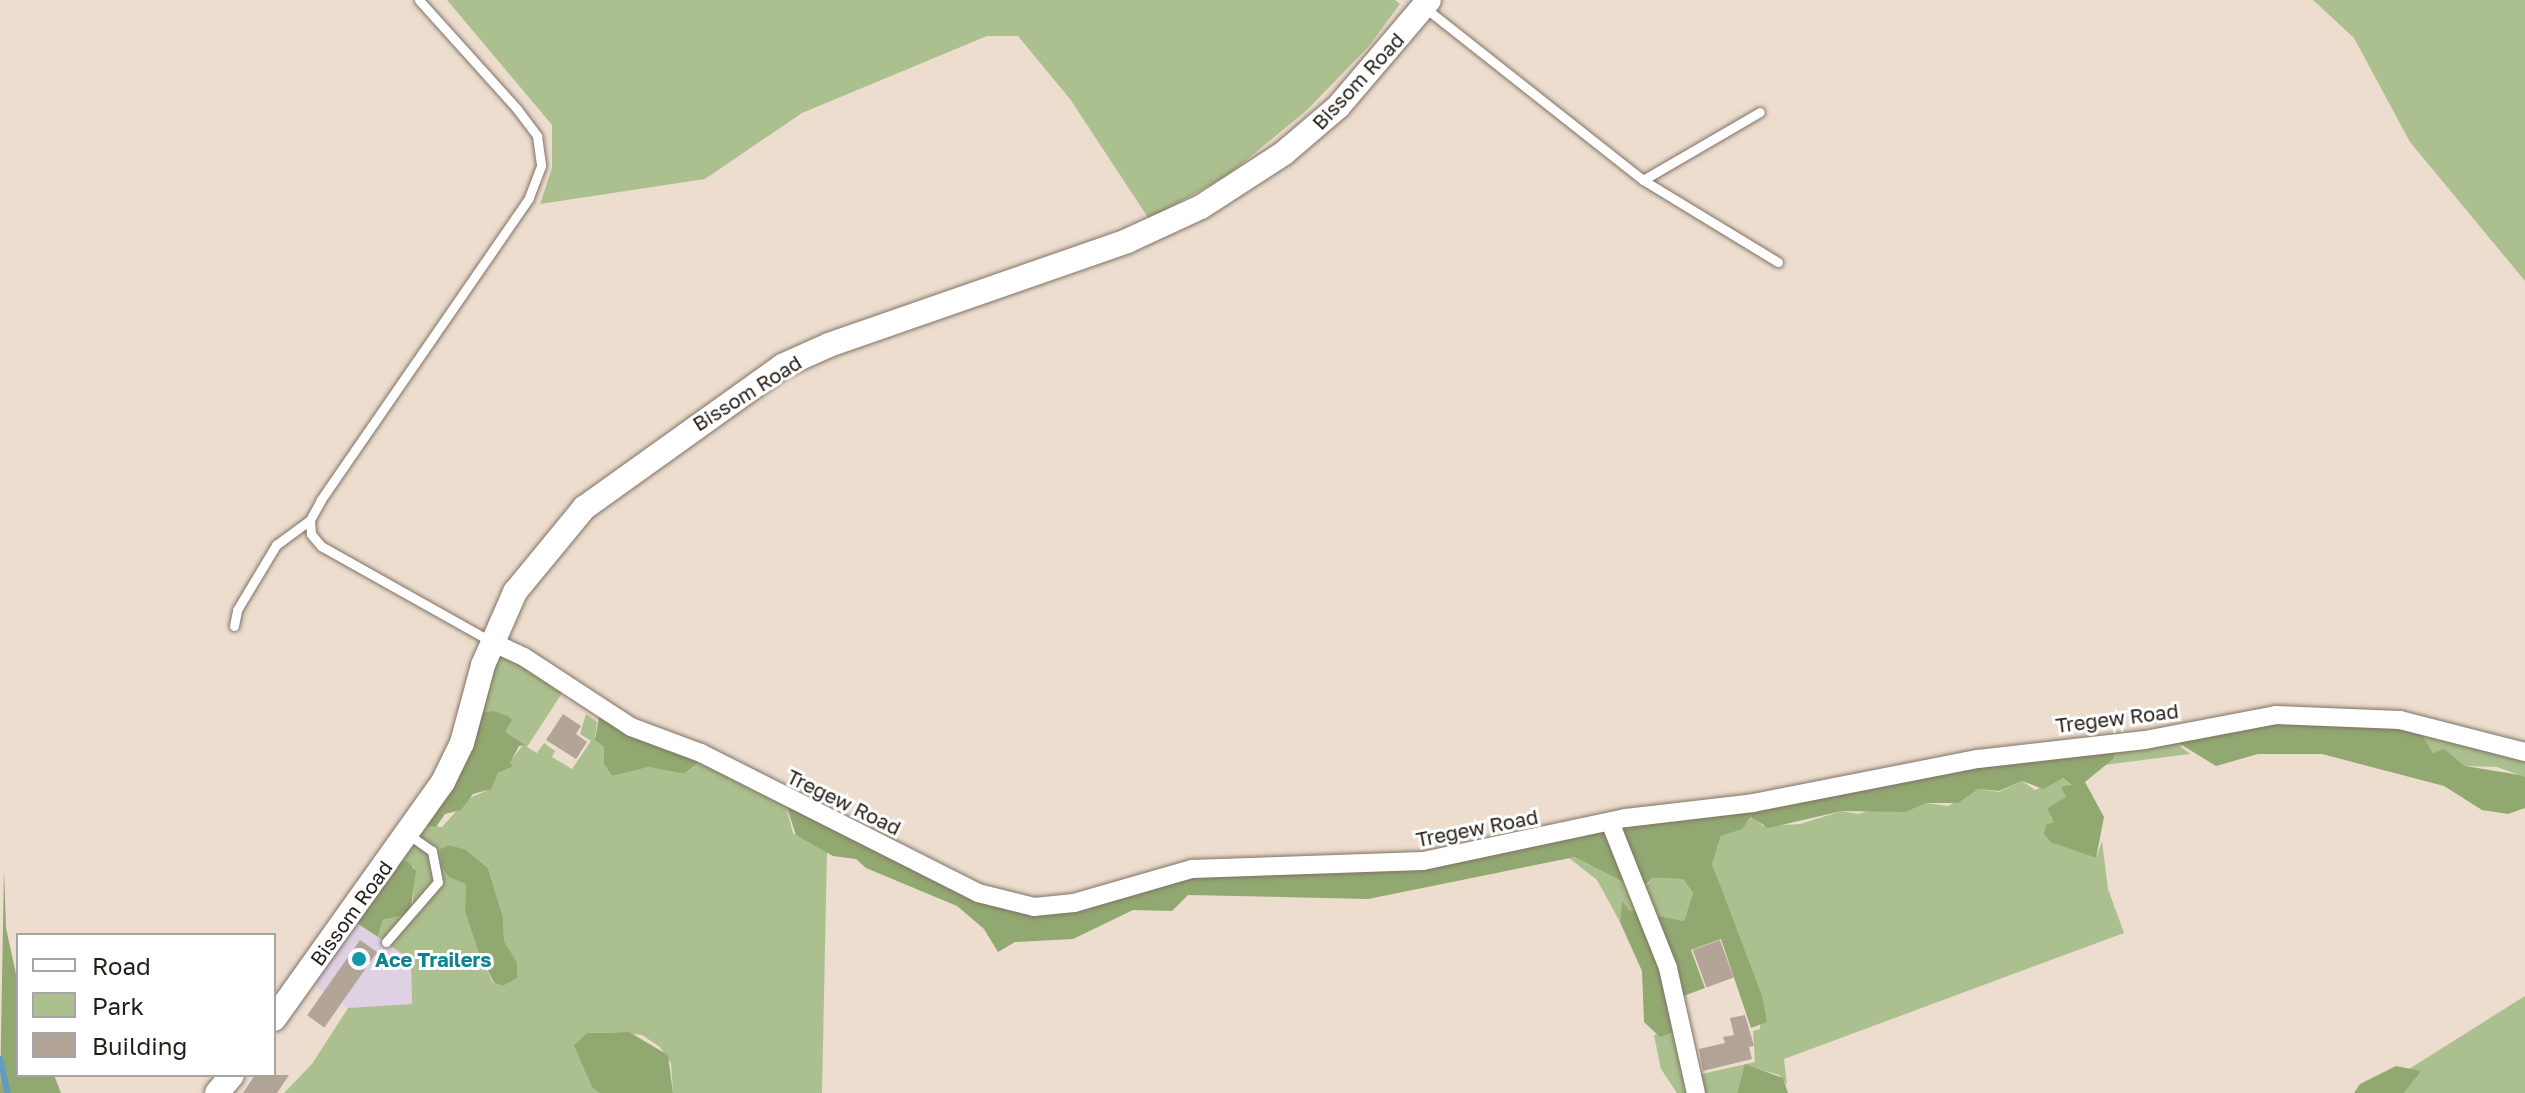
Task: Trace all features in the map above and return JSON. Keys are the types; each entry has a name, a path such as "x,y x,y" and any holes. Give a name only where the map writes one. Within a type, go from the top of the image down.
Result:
{"street":[{"name":"Bissom Road","path":"276,1016 408,834 458,751 492,642 515,592 564,528 607,490 740,392 829,345 1127,241 1201,207 1322,122 1422,2"},
{"name":"Tregew Road","path":"492,642 524,657 631,727 701,753 941,876 1022,905 1074,903 1192,869 1423,861 1610,822 1753,803 2006,754 2160,738 2276,715 2400,720 2525,752"},
{"path":"1610,822 1668,968 1696,1093"},
{"path":"217,1093 230,1077"}],"lane":[{"path":"234,626 237,610 276,545 310,520 529,198 541,166 537,136 517,109 419,0"},
{"path":"1422,2 1643,180 1778,262"},
{"path":"1643,180 1760,112"},
{"path":"310,520 311,534 321,546 492,642"},
{"path":"386,942 438,882 432,851 408,834"}],"shaded area":[{"path":"349,918 412,960 412,1005 348,1008 305,979"}],"green space":[{"path":"447,0 1395,0 1400,4 1369,46 1307,110 1228,175 1149,219 1070,99 1018,36 987,36 802,113 705,179 540,204 552,168 552,125"},
{"path":"2313,0 2525,0 2525,281 2410,142 2354,38"},
{"path":"493,643 566,687 527,747 537,753 544,743 555,751 552,757 572,769 591,741 580,734 586,714 597,722 595,737 604,747 604,764 612,776 649,767 684,774 701,760 784,799 793,833 827,851 822,1093 673,1093 671,1063 660,1047 642,1035 615,1032 587,1033 578,1054 600,1093 284,1093 312,1064 348,1008 412,1004 411,960 378,937 383,920 404,915 413,902 414,867 397,863 425,825 442,827 467,799 486,791 498,773 514,766 509,763 523,745 504,732 501,715 480,713","holes":["448,845 465,849 488,868 503,917 504,941 517,962 517,978 503,986 493,983 478,951 465,912 467,883 441,866 440,849"]},
{"path":"493,711 512,720 505,732 525,745 519,746 510,763 514,766 498,773 491,789 473,794 461,810 445,814 436,827 424,825 480,713"},
{"path":"2323,715 2421,733 2433,753 2444,749 2465,766 2525,777 2525,808 2508,814 2482,810 2444,786 2322,754 2258,754 2216,766 2177,742"},
{"path":"599,716 701,760 684,774 649,767 612,776 604,764 604,747 595,740"},
{"path":"2421,733 2525,753 2525,777 2497,767 2465,766 2444,750 2433,753"},
{"path":"2184,734 2181,747 2190,754 2104,765 2113,758 2118,743"},
{"path":"2118,743 2113,759 2085,782 2104,817 2096,858 2052,843 2044,834 2046,825 2054,822 2047,808 2066,797 2061,787 2071,785 2063,778 2043,789 2022,781 1999,791 1978,789 1958,803 1926,803 1905,812 1842,811 1768,828 1751,817 1742,829 1721,836 1712,864 1762,996 1767,1022 1751,1028 1721,939 1691,950 1705,988 1675,999 1675,1031 1660,1037 1644,1022 1642,971 1620,922 1622,901 1629,910 1684,921 1693,893 1683,879 1653,878 1640,890 1575,857 1368,899 1188,895 1172,911 1133,910 1073,939 1015,942 998,952 984,929 957,906 866,868 856,859 833,856 796,835 784,799 1020,906 1142,882 1507,847"},
{"path":"2063,778 2071,786 2063,787 2066,797 2047,808 2056,822 2052,843 2096,858 2102,841 2108,889 2124,933 1784,1059 1787,1085 1779,1075 1745,1065 1737,1093 1697,1093 1693,1076 1755,1062 1753,1031 1760,1029 1762,1010 1712,864 1721,836 1742,828 1752,817 1763,826 1800,824 1842,811 1858,814 1881,807 1894,812 1926,803 1948,806 1978,789 1999,792 2022,781 2035,790"},
{"path":"448,845 465,849 488,868 503,917 504,941 517,962 517,978 503,986 494,983 478,951 465,912 466,884 449,877 441,866 440,849"},
{"path":"411,848 398,863 407,861 416,871 411,906 404,915 383,920 378,937 349,918"},
{"path":"1577,857 1646,886 1653,878 1683,879 1693,893 1684,921 1629,910 1622,903 1620,922 1597,880 1569,858"},
{"path":"4,869 6,928 16,974 16,1077 55,1077 61,1093 0,1093"},
{"path":"2525,996 2525,1093 2404,1093 2419,1071 2409,1069"},
{"path":"1675,1031 1695,1093 1677,1093 1661,1069 1654,1035"},
{"path":"629,1032 668,1055 673,1093 600,1093 592,1087 574,1045 587,1033"},
{"path":"1745,1064 1783,1078 1788,1093 1737,1093"},
{"path":"2396,1066 2421,1071 2404,1093 2354,1093 2360,1084"}],"building":[{"path":"563,714 581,726 576,734 587,742 576,759 546,740"},
{"path":"360,940 377,952 324,1027 307,1015"},
{"path":"1720,940 1734,978 1706,988 1693,950"},
{"path":"1745,1015 1754,1046 1749,1047 1752,1059 1703,1071 1699,1049 1725,1043 1723,1037 1734,1035 1730,1018"},
{"path":"289,1075 277,1093 243,1093 254,1077"}],"waterway":[{"path":"0,1059 8,1093"}],"place":[{"name":"Ace Trailers","path":"359,959"}]}
